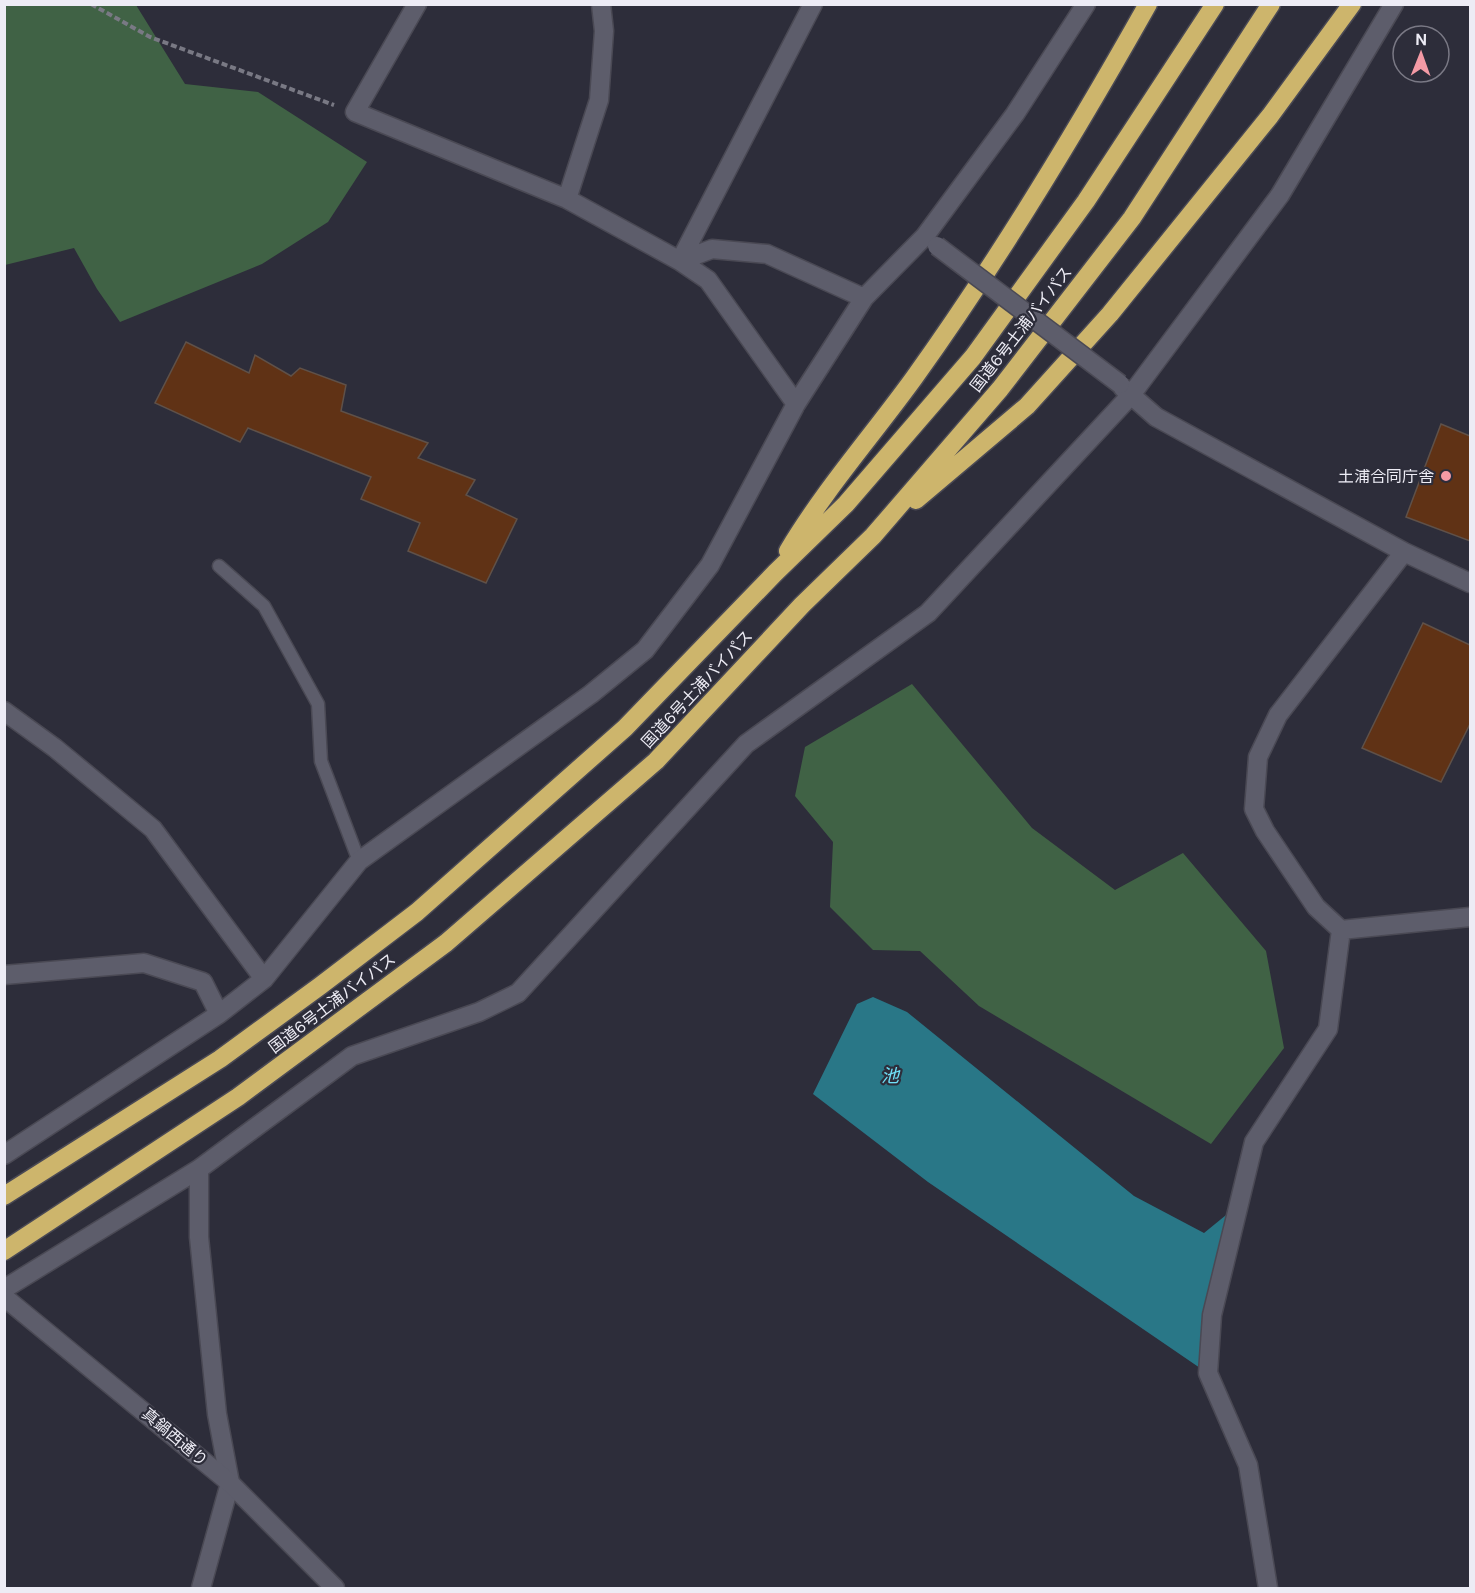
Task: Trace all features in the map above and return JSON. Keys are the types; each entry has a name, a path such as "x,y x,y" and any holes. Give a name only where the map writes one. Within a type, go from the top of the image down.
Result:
{"highway":[{"path":"775,573 813,509 914,377 1060,158 1148,4"},
{"name":"国道6号土浦バイパス","path":"4,1196 220,1059 417,912 625,728 775,573 846,504 973,357 1086,201 1215,4"},
{"name":"国道6号土浦バイパス","path":"4,1251 238,1097 446,943 657,761 802,605 873,536 1000,389 1132,218 1271,4"},
{"path":"873,536 1035,398 1110,314 1263,125 1352,4"}],"street":[{"path":"417,4 355,112 567,199 680,261 708,280 796,404"},
{"path":"567,199 599,100 604,31 601,4"},
{"path":"680,261 813,4"},
{"path":"4,1155 219,1014 264,979 359,861 591,694 645,650 710,565 796,404 864,298 931,241 1086,4"},
{"path":"4,1289 199,1169 352,1056 479,1012 518,993 746,744 928,613 1125,390 1280,195 1394,4"},
{"path":"931,241 1125,390 1156,417 1404,552 1470,583"},
{"path":"680,261 712,249 767,254 864,298"},
{"path":"1404,552 1278,715 1257,757 1254,809 1316,907 1341,930 1470,917"},
{"path":"4,711 55,748 153,829 264,979"},
{"path":"1268,1588 1248,1466 1208,1373 1212,1315 1254,1142 1328,1029 1341,930"},
{"path":"4,975 144,963 203,982 219,1014"},
{"path":"199,1169 199,1237 214,1390 231,1483 201,1588"},
{"name":"真鍋西通り","path":"4,1297 231,1483 335,1588"}],"lane":[{"path":"219,566 264,606 318,704 321,761 359,861"}],"path":[{"path":"92,4 150,37 355,112"}],"green space":[{"path":"4,5 136,5 185,84 258,92 367,162 328,222 262,264 120,322 97,289 74,248 5,265"},
{"path":"912,684 1032,828 1115,890 1183,853 1266,951 1284,1048 1211,1144 979,1006 920,951 873,950 830,907 833,842 795,796 805,747"}],"water":[{"name":"池","path":"873,997 907,1012 1134,1196 1204,1233 1231,1211 1200,1368 928,1182 813,1094 857,1004"}],"building":[{"path":"186,342 249,373 255,355 291,376 300,368 346,385 341,411 428,443 418,458 475,480 466,495 517,519 486,583 408,551 420,523 361,499 371,477 248,428 240,442 155,403"},
{"name":"土浦合同庁舎","path":"1441,424 1470,436 1470,541 1406,517"},
{"path":"1423,623 1470,645 1470,724 1441,782 1362,748"}],"place":[{"name":"土浦合同庁舎","path":"1446,476"}]}
